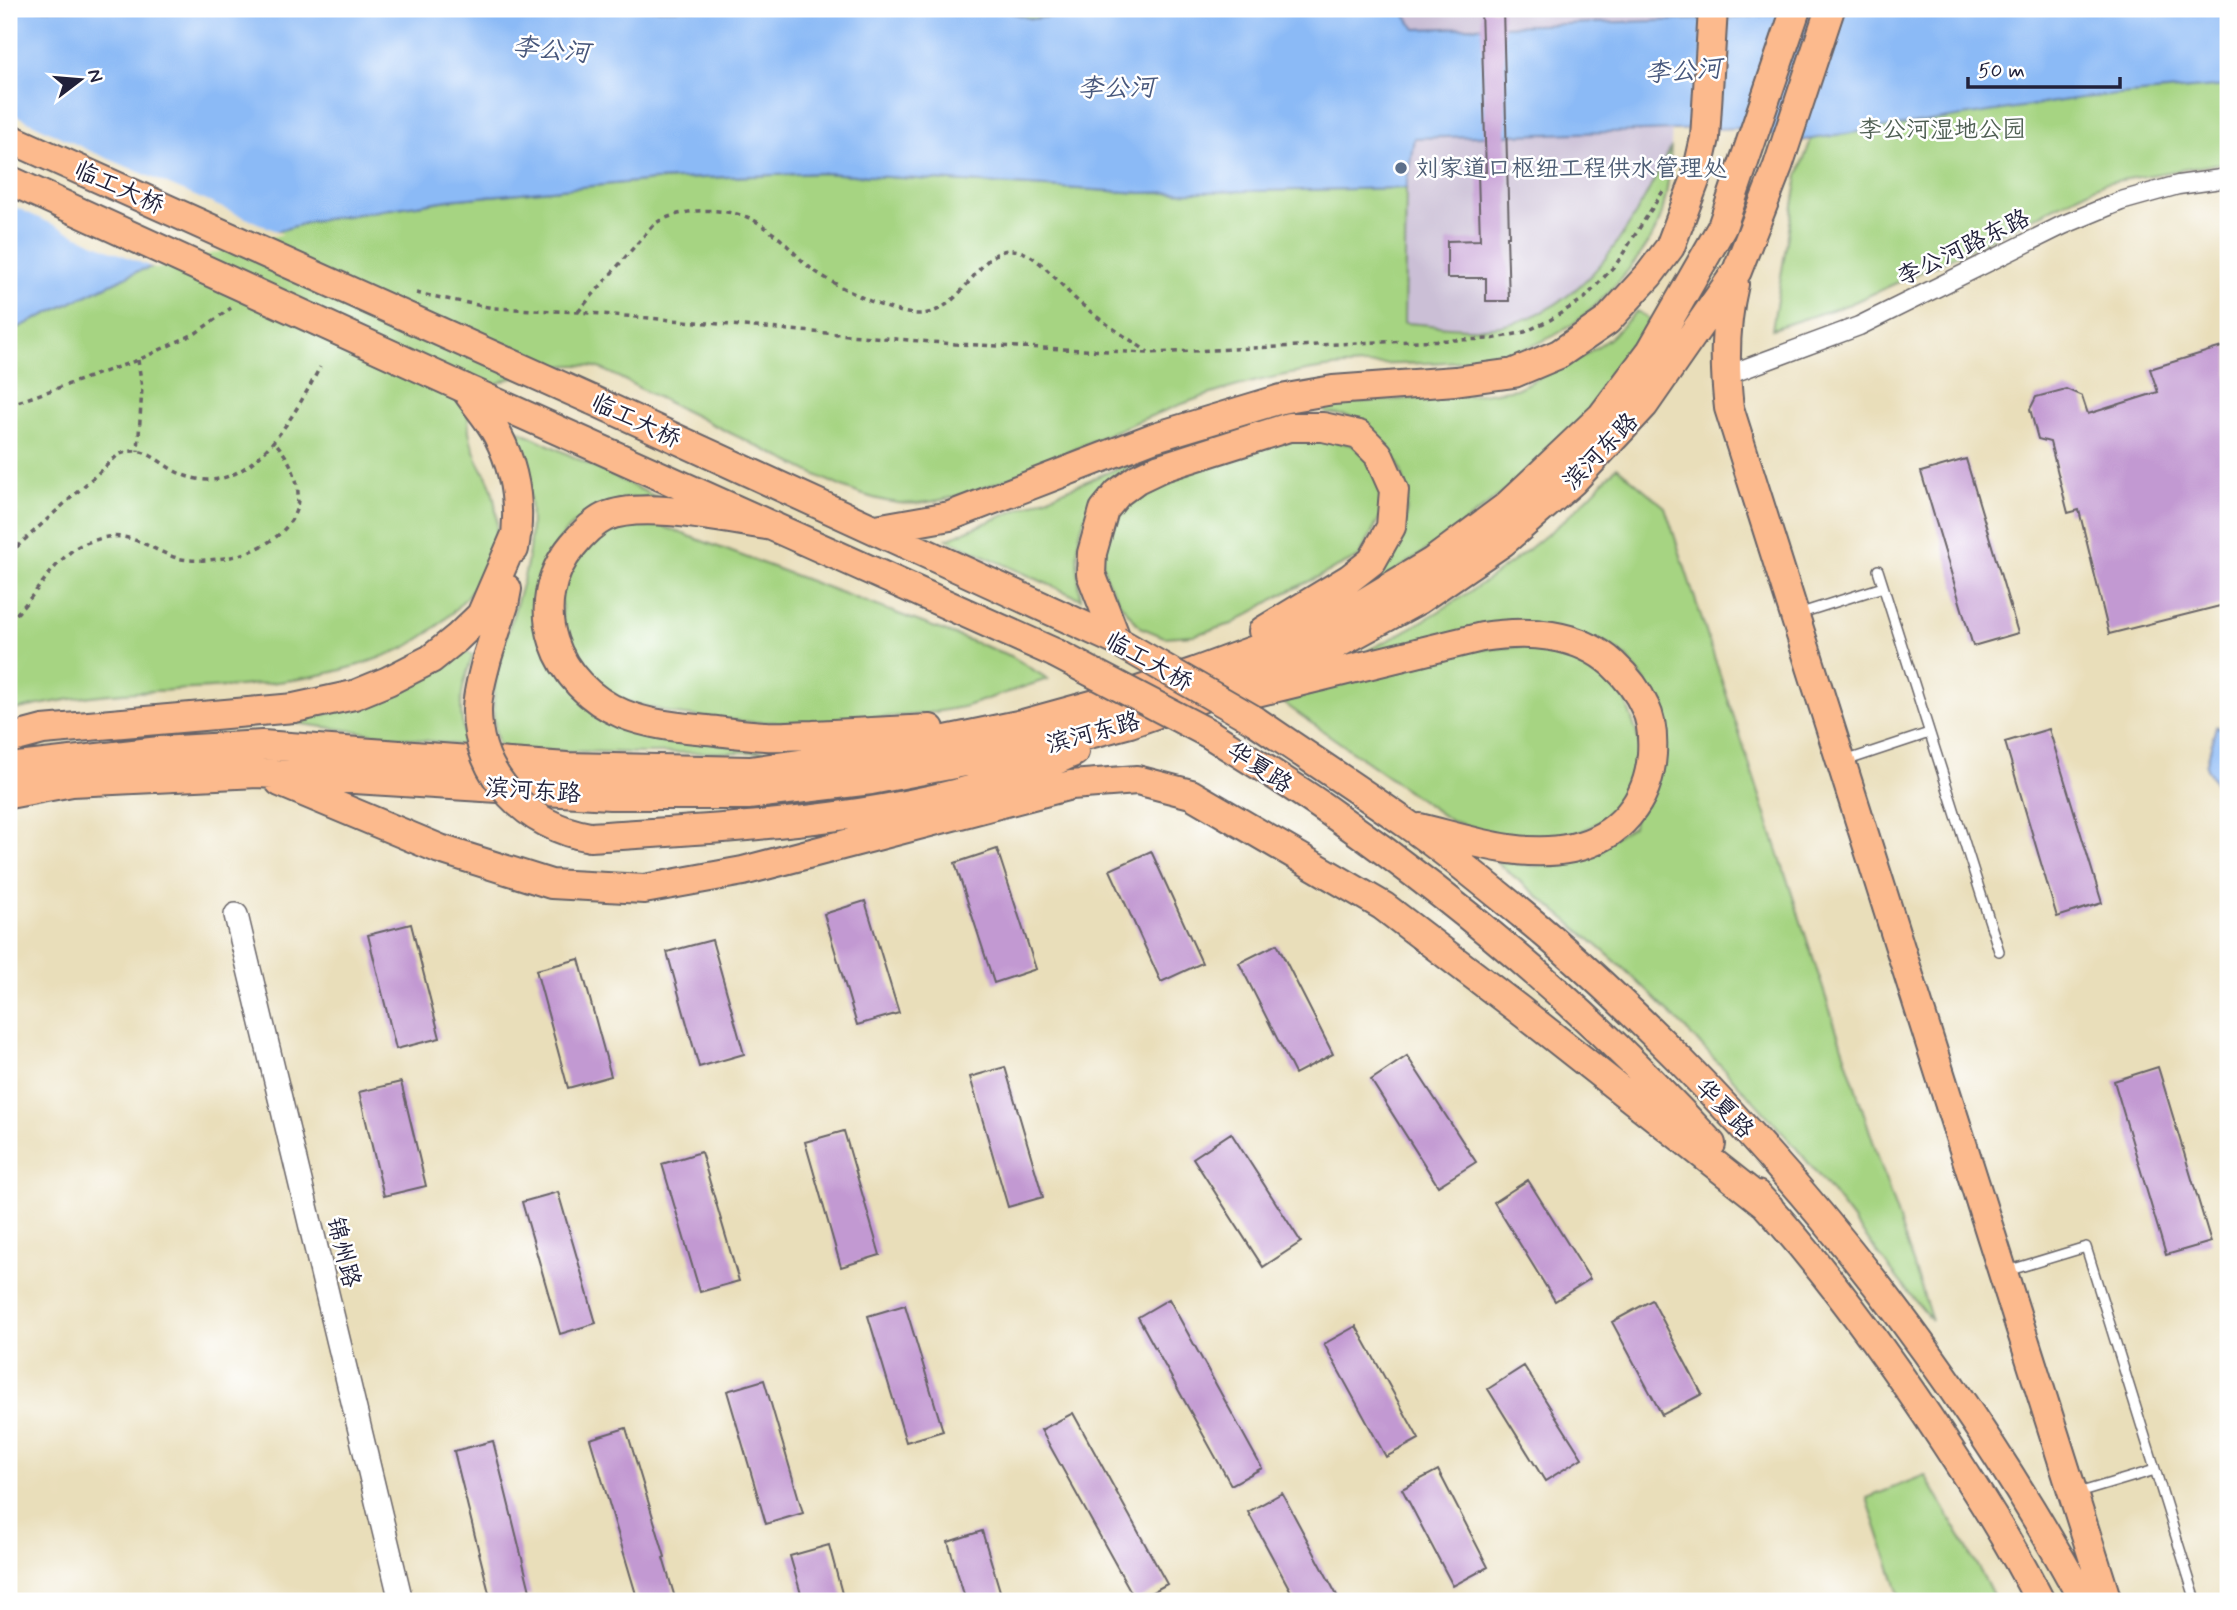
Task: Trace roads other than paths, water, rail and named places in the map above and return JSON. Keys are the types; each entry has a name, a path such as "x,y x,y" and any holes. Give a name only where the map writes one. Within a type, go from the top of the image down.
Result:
{"main road":[{"path":"876,529 950,516 1156,437 1281,398 1333,390 1514,373 1559,354 1607,321 1671,247 1696,177 1705,138 1713,9"},
{"name":"滨河东路","path":"9,768 160,751 262,746 567,767 750,771 893,751 1023,724 1114,699 1273,643 1354,608 1432,562 1506,507 1602,416 1651,351 1722,227 1796,9"},
{"name":"滨河东路","path":"9,794 72,782 258,773 610,795 748,795 872,780 1033,748 1130,723 1261,677 1339,643 1418,600 1503,542 1572,482 1644,405 1737,271 1778,166 1830,9"},
{"name":"临工大桥","path":"9,138 592,400 1117,641 1254,720"},
{"name":"临工大桥","path":"9,180 1055,653 1208,733"},
{"path":"1737,271 1727,313 1724,350 1728,408 2108,1601"},
{"path":"464,388 497,434 511,468 517,499 517,532 504,606 477,696 480,741 487,762 498,781 523,809 555,827 590,837 752,826 873,811 947,795 1025,773 1085,748 1130,723"},
{"path":"1117,641 1091,574 1091,552 1104,510 1118,493 1160,468 1289,427 1323,426 1359,435 1378,454 1394,490 1391,527 1372,561 1349,579 1195,672"},
{"path":"773,526 653,510 628,510 604,518 582,534 565,555 552,582 548,611 553,644 569,672 592,698 623,713 658,725 766,736 1023,724"},
{"path":"9,739 43,730 294,708 354,695 377,686 431,659 481,615 517,532"},
{"path":"1182,706 1287,686 1482,637 1532,632 1570,641 1612,663 1631,683 1646,709 1653,736 1646,787 1634,810 1612,830 1593,841 1573,848 1542,852 1510,850 1409,826"},
{"name":"华夏路","path":"1254,720 1409,826 1525,917 1635,1015 1739,1120 1836,1232 1926,1349 2008,1471 2084,1601"},
{"name":"华夏路","path":"1208,733 1332,813 1450,901 1563,996 1670,1098 1769,1207 1844,1299 1913,1395 1978,1494 2040,1601"},
{"path":"258,773 440,849 551,884 644,889 743,871 1071,785 1137,780 1192,794 1383,906 1528,1016 1769,1207"}],"street":[{"name":"李公河路东路","path":"1725,376 1859,326 2063,225 2121,201 2178,186 2228,178"},
{"name":"锦州路","path":"236,915 401,1601"}],"lane":[{"path":"1878,570 1999,951"},
{"path":"1793,616 1883,587"},
{"path":"1840,762 1929,733"},
{"path":"2002,1273 2086,1247 2196,1601"},
{"path":"2073,1495 2155,1470"}],"water":[{"name":"李公河","path":"9,9 999,9 1032,19 1112,9 1400,9 1416,29 1739,18 1815,9 2228,9 2228,86 2081,98 1799,141 1742,128 1414,138 1406,188 1142,193 823,173 655,180 449,200 313,221 138,271 9,332"},
{"path":"2216,726 2228,732 2228,811 2206,766"}],"place":[{"name":"刘家道口枢纽工程供水管理处","path":"1401,168"}],"park label":[{"name":"李公河湿地公园","path":"1942,129"}]}
